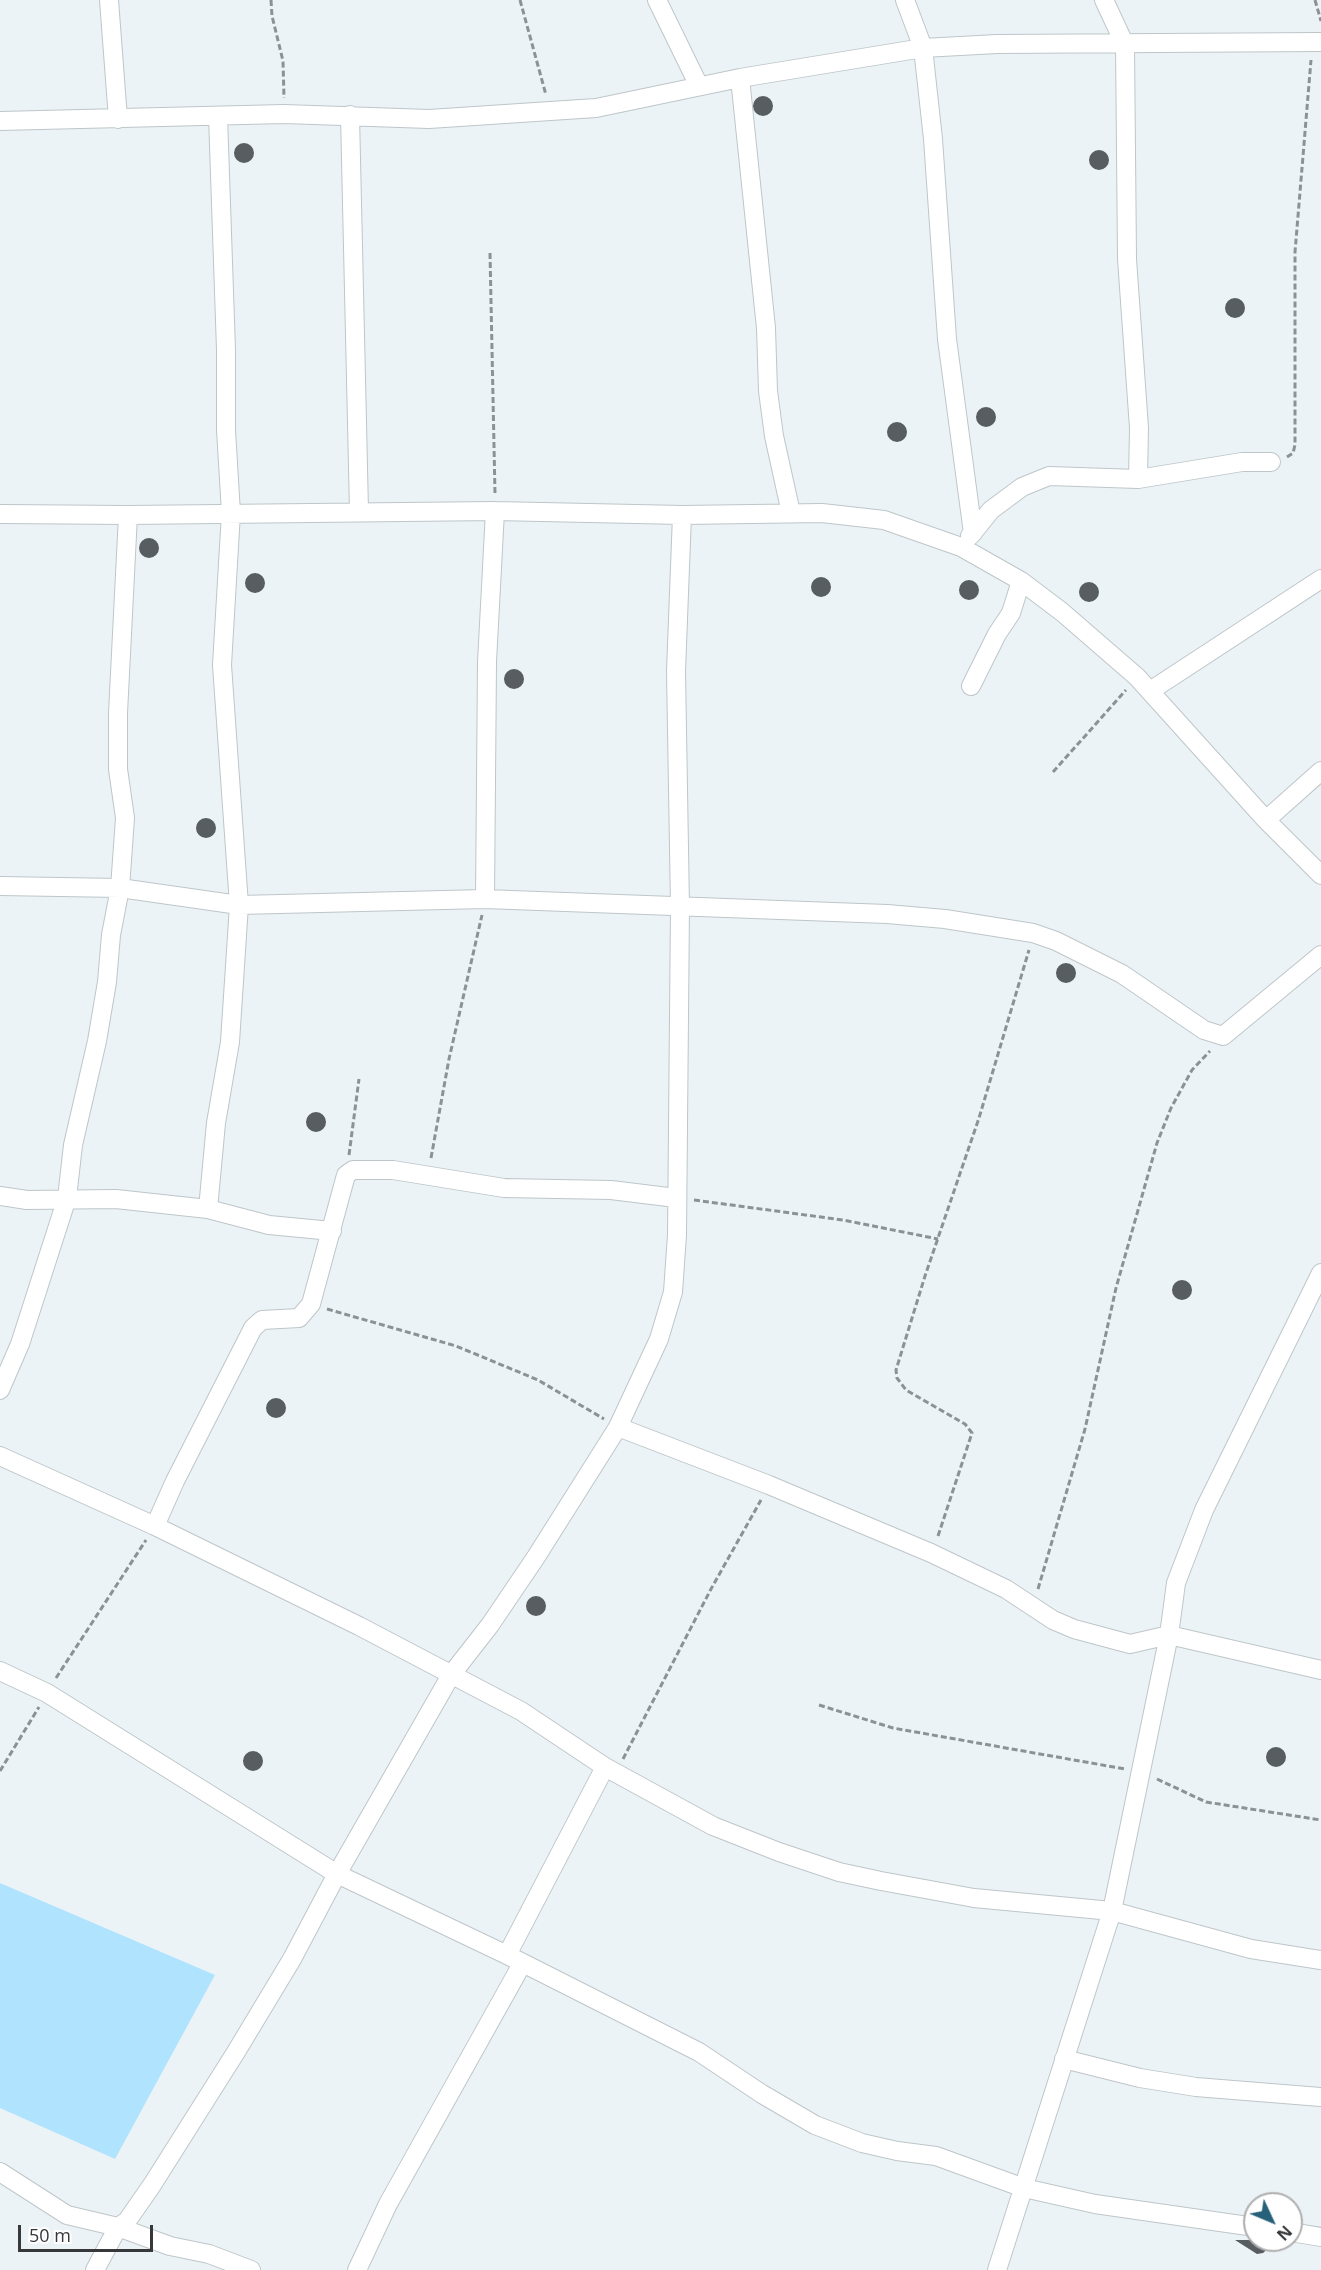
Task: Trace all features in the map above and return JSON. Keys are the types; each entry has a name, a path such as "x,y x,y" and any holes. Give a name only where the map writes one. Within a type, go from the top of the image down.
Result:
{"street":[{"path":"109,0 118,119"},
{"path":"657,0 699,86"},
{"path":"905,0 923,48 933,139 947,339 973,533"},
{"path":"1104,0 1125,45 1127,258 1139,428 1138,479"},
{"path":"0,121 284,114 429,118 551,111 597,108 740,78 923,48 998,44 1317,43"},
{"path":"740,78 766,328 768,391 774,436 791,513"},
{"path":"350,115 358,511"},
{"path":"208,1209 216,1124 230,1042 239,905 222,665 231,513 226,430 218,116"},
{"path":"961,547 991,510 1022,487 1049,476 1138,479 1242,462 1271,462"},
{"path":"485,899 487,673 495,510"},
{"path":"0,514 128,515 495,510 682,515 822,513 884,520 961,547 1021,581 1062,612 1137,677 1266,820 1321,874"},
{"path":"0,1390 20,1344 67,1198 73,1145 97,1041 120,888 125,818 118,769 118,676 128,515"},
{"path":"95,2270 118,2227 127,2221 152,2185 292,1959 337,1874 451,1675 530,1567 618,1427 659,1339 673,1292 676,1198 680,907 676,671 682,515"},
{"path":"1150,691 1321,579"},
{"path":"971,686 997,634 1011,613 1021,581"},
{"path":"1266,820 1321,771"},
{"path":"0,886 120,888 239,905 485,899 887,914 945,919 1033,933 1080,952 1122,974 1204,1030 1223,1036 1321,955"},
{"path":"155,1526 175,1481 256,1323 262,1320 299,1317 311,1304 346,1175 353,1170 368,1168 428,1174 504,1188 611,1190 676,1198"},
{"path":"0,1196 27,1200 116,1199 208,1209 269,1225 332,1231"},
{"path":"997,2270 1112,1911 1169,1635 1176,1583 1204,1510 1321,1273"},
{"path":"618,1427 769,1485 850,1522 931,1553 1006,1589 1053,1620 1074,1629 1130,1644 1169,1635 1321,1670"},
{"path":"0,1456 155,1526 349,1620 521,1711 610,1769 713,1826 839,1872 974,1898 1112,1911 1251,1949 1321,1960"},
{"path":"0,1671 47,1693 337,1874 514,1959 699,2052 762,2094 815,2125 862,2143 897,2151 936,2156 1024,2188 1095,2204 1243,2225"},
{"path":"357,2270 388,2204 610,1769"},
{"path":"1064,2059 1140,2078 1196,2087 1321,2097"},
{"path":"0,2172 67,2215 118,2227 170,2246 209,2254 252,2270"},
{"path":"1303,2234 1321,2237"}],"path":[{"path":"271,0 272,16 283,61 284,114"},
{"path":"520,0 551,111"},
{"path":"1316,0 1321,21"},
{"path":"1271,462 1286,458 1293,453 1295,445 1295,252 1317,43"},
{"path":"490,253 495,510"},
{"path":"1053,772 1137,677"},
{"path":"428,1174 449,1059 485,899"},
{"path":"931,1553 972,1433 969,1427 906,1390 897,1378 896,1371 976,1128 1033,933"},
{"path":"1033,1606 1085,1429 1116,1288 1157,1143 1170,1108 1192,1070 1223,1036"},
{"path":"346,1175 359,1079"},
{"path":"676,1198 843,1220 938,1239"},
{"path":"311,1304 456,1346 538,1380 618,1427"},
{"path":"610,1769 769,1485"},
{"path":"0,1771 47,1693 155,1526"},
{"path":"819,1705 893,1728 1141,1772 1206,1802 1321,1820"}],"shaded area":[{"path":"0,1883 215,1975 115,2159 0,2108"}],"building":[{"path":"763,96 770,99 773,106 770,113 763,116 756,113 753,106 756,99"},
{"path":"240,143 248,143 254,149 254,157 248,163 240,163 234,157 234,149"},
{"path":"1095,150 1103,150 1109,156 1109,164 1103,170 1095,170 1089,164 1089,156"},
{"path":"1231,298 1239,298 1245,304 1245,312 1239,318 1231,318 1225,312 1225,304"},
{"path":"982,407 990,407 996,413 996,421 990,427 982,427 976,421 976,413"},
{"path":"893,422 901,422 907,428 907,436 901,442 893,442 887,436 887,428"},
{"path":"145,538 153,538 159,544 159,552 153,558 145,558 139,552 139,544"},
{"path":"251,573 259,573 265,579 265,587 259,593 251,593 245,587 245,579"},
{"path":"817,577 825,577 831,583 831,591 825,597 817,597 811,591 811,583"},
{"path":"965,580 973,580 979,586 979,594 973,600 965,600 959,594 959,586"},
{"path":"1085,582 1093,582 1099,588 1099,596 1093,602 1085,602 1079,596 1079,588"},
{"path":"510,669 518,669 524,675 524,683 518,689 510,689 504,683 504,675"},
{"path":"202,818 210,818 216,824 216,832 210,838 202,838 196,832 196,824"},
{"path":"1062,963 1070,963 1076,969 1076,977 1070,983 1062,983 1056,977 1056,969"},
{"path":"312,1112 320,1112 326,1118 326,1126 320,1132 312,1132 306,1126 306,1118"},
{"path":"1178,1280 1186,1280 1192,1286 1192,1294 1186,1300 1178,1300 1172,1294 1172,1286"},
{"path":"272,1398 280,1398 286,1404 286,1412 280,1418 272,1418 266,1412 266,1404"},
{"path":"532,1596 540,1596 546,1602 546,1610 540,1616 532,1616 526,1610 526,1602"},
{"path":"1272,1747 1280,1747 1286,1753 1286,1761 1280,1767 1272,1767 1266,1761 1266,1753"},
{"path":"249,1751 257,1751 263,1757 263,1765 257,1771 249,1771 243,1765 243,1757"}]}
